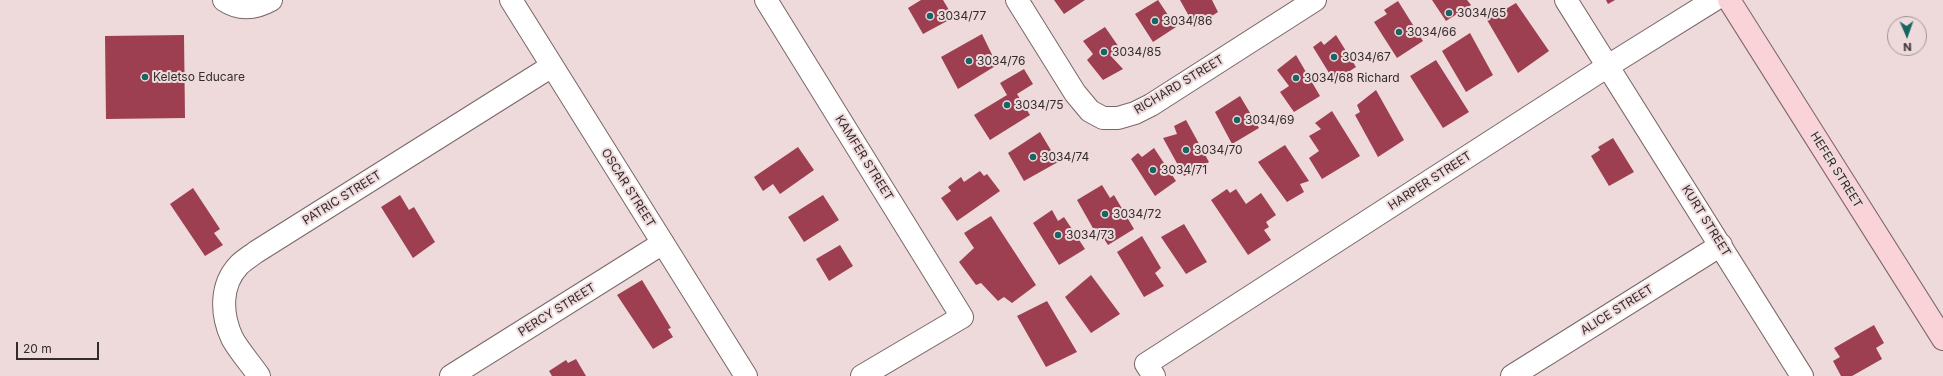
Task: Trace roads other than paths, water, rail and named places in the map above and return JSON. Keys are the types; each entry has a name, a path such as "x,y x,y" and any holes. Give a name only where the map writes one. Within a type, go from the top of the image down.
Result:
{"street":[{"path":"224,0 230,4 244,8 259,6 271,0"},
{"name":"OSCAR STREET","path":"511,0 746,376"},
{"name":"KAMFER STREET","path":"766,0 962,316 862,376"},
{"name":"RICHARD STREET","path":"1017,0 1074,93 1090,111 1103,118 1118,118 1135,113 1151,105 1315,0"},
{"name":"KURT STREET","path":"1566,0 1802,376"},
{"name":"HARPER STREET","path":"1150,370 1608,66 1714,0"},
{"name":"HEFER STREET","path":"1729,0 1943,339"},
{"name":"PATRIC STREET","path":"259,376 232,338 224,307 224,292 229,278 239,265 263,248 552,66"},
{"name":"PERCY STREET","path":"452,376 663,243"},
{"name":"ALICE STREET","path":"1512,376 1721,245"}],"place":[{"name":"3034/65","path":"1449,13"},
{"name":"3034/77","path":"930,16"},
{"name":"3034/86","path":"1155,21"},
{"name":"3034/66","path":"1399,32"},
{"name":"3034/85","path":"1104,52"},
{"name":"3034/67","path":"1334,57"},
{"name":"3034/76","path":"969,61"},
{"name":"Keletso Educare","path":"145,77"},
{"name":"3034/68 Richard","path":"1296,78"},
{"name":"3034/75","path":"1007,105"},
{"name":"3034/69","path":"1237,120"},
{"name":"3034/70","path":"1186,150"},
{"name":"3034/74","path":"1033,157"},
{"name":"3034/71","path":"1153,170"},
{"name":"3034/72","path":"1105,214"},
{"name":"3034/73","path":"1058,235"}]}
